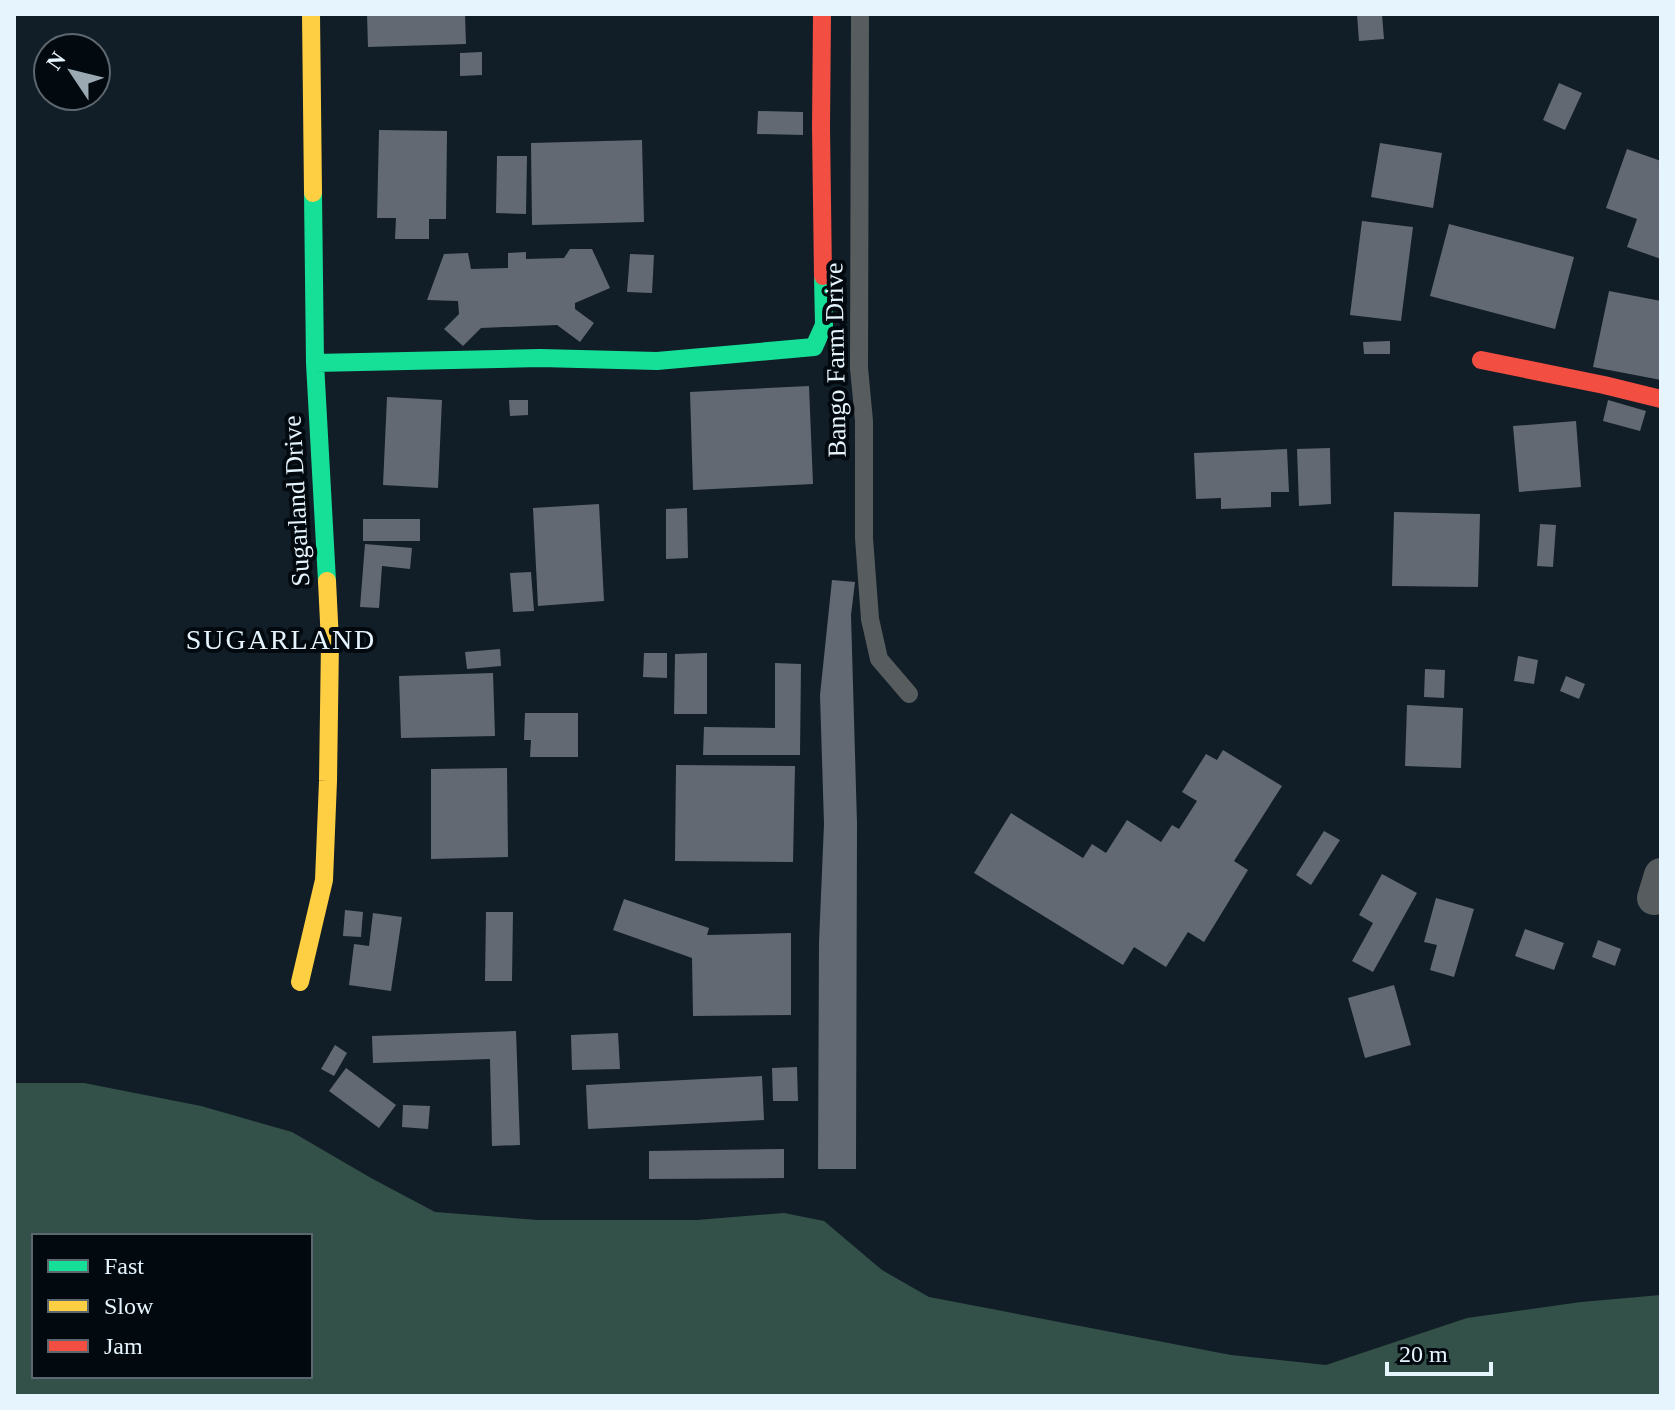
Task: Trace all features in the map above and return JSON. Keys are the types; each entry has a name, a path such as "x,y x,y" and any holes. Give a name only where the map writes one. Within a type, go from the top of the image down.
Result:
{"street":[{"name":"Sugarland Drive","path":"300,982 324,880 330,642 315,363 311,14"},
{"path":"315,363 540,358 657,361 814,347 824,325 822,14"},
{"path":"1481,360 1661,399"}],"lane":[{"name":"Bango Farm Drive","path":"860,14 859,368 864,421 864,538 870,619 879,659 909,694"}],"shaded area":[{"path":"14,1083 84,1083 201,1106 292,1132 435,1212 538,1220 697,1220 784,1213 824,1221 882,1270 929,1297 1231,1355 1326,1365 1467,1318 1581,1302 1661,1295 1661,1396 14,1396"}],"building":[{"path":"367,14 465,14 466,44 368,47"},
{"path":"1357,14 1382,14 1384,39 1359,41"},
{"path":"482,52 482,75 460,76 460,53"},
{"path":"1559,83 1582,93 1565,130 1543,120"},
{"path":"758,111 803,112 803,135 757,134"},
{"path":"379,130 447,131 446,219 429,219 429,239 395,239 396,218 377,218"},
{"path":"642,140 644,222 532,225 531,143"},
{"path":"1380,143 1442,153 1433,208 1371,197"},
{"path":"1627,149 1661,161 1661,259 1627,247 1637,219 1606,208"},
{"path":"497,156 527,156 526,214 496,213"},
{"path":"1362,221 1413,227 1401,321 1350,315"},
{"path":"1449,224 1574,257 1555,329 1430,296"},
{"path":"570,249 592,249 610,288 575,303 575,309 594,323 580,342 557,325 481,328 463,346 444,329 459,314 458,301 427,300 444,254 468,253 471,269 508,268 508,253 526,252 526,259 564,258"},
{"path":"630,254 654,255 652,293 627,292"},
{"path":"1609,291 1661,301 1661,380 1593,367"},
{"path":"1390,341 1390,354 1364,354 1363,342"},
{"path":"809,386 813,484 693,490 690,392"},
{"path":"387,397 442,400 438,488 383,485"},
{"path":"509,400 528,400 528,415 510,416"},
{"path":"1608,400 1646,411 1640,431 1603,421"},
{"path":"1576,421 1581,487 1519,492 1513,426"},
{"path":"1330,448 1331,504 1299,506 1297,449"},
{"path":"1287,449 1289,492 1271,492 1271,507 1221,509 1221,498 1196,499 1194,453"},
{"path":"599,504 604,601 538,606 533,508"},
{"path":"687,508 688,558 666,559 666,509"},
{"path":"1394,512 1480,514 1478,587 1392,586"},
{"path":"363,519 420,519 420,541 363,541"},
{"path":"1540,524 1556,525 1553,567 1537,566"},
{"path":"365,544 412,548 410,569 382,566 379,608 360,607"},
{"path":"531,572 534,611 513,612 510,573"},
{"path":"832,580 855,582 851,615 857,823 856,1169 818,1169 819,942 824,824 820,695"},
{"path":"500,649 501,666 467,669 465,652"},
{"path":"644,653 667,653 667,678 643,677"},
{"path":"707,653 707,714 674,714 675,654"},
{"path":"1518,656 1538,660 1534,684 1514,681"},
{"path":"775,663 801,664 800,755 703,755 704,727 775,728"},
{"path":"1425,669 1445,670 1444,698 1424,697"},
{"path":"493,673 495,736 401,738 399,676"},
{"path":"1566,676 1585,684 1579,699 1560,691"},
{"path":"1407,705 1463,708 1461,768 1405,766"},
{"path":"525,713 578,713 578,757 530,757 531,740 524,740"},
{"path":"1223,750 1282,786 1234,861 1248,870 1204,942 1188,932 1166,967 1134,947 1123,965 974,873 1011,813 1083,858 1092,844 1106,853 1127,820 1161,842 1172,825 1179,829 1197,801 1182,792 1206,754 1217,760"},
{"path":"676,765 795,766 793,862 675,861"},
{"path":"507,768 508,857 431,859 431,769"},
{"path":"1324,831 1340,840 1311,885 1296,875"},
{"path":"1382,874 1417,893 1373,972 1352,961 1373,923 1359,915"},
{"path":"1436,898 1474,909 1454,977 1430,970 1437,945 1424,942"},
{"path":"624,899 709,928 707,935 791,933 791,1015 693,1016 692,958 613,930"},
{"path":"345,910 363,912 361,937 343,936"},
{"path":"486,912 513,912 512,981 485,981"},
{"path":"373,913 402,917 391,991 349,985 354,944 369,946"},
{"path":"1525,929 1564,943 1554,970 1515,956"},
{"path":"1598,940 1621,949 1615,966 1592,957"},
{"path":"1394,985 1411,1045 1365,1058 1348,998"},
{"path":"516,1031 520,1145 492,1146 490,1059 373,1063 372,1036"},
{"path":"618,1033 620,1069 572,1070 571,1035"},
{"path":"335,1045 347,1053 334,1076 321,1069"},
{"path":"797,1067 798,1101 773,1101 772,1068"},
{"path":"346,1068 396,1105 379,1128 329,1091"},
{"path":"762,1076 764,1120 588,1129 586,1085"},
{"path":"403,1105 430,1106 428,1129 402,1127"},
{"path":"784,1149 784,1178 649,1179 649,1151"}],"traffic: fast":[{"path":"313,193 315,363 327,581"},
{"path":"315,363 540,358 657,361 814,347 824,325 823,276"}],"traffic: slow":[{"path":"311,14 313,193"},
{"path":"300,982 324,880 330,642 327,581"}],"traffic: jam":[{"path":"822,14 823,276"},
{"path":"1481,360 1661,399"}],"district":[{"name":"SUGARLAND","path":"281,639"}]}
